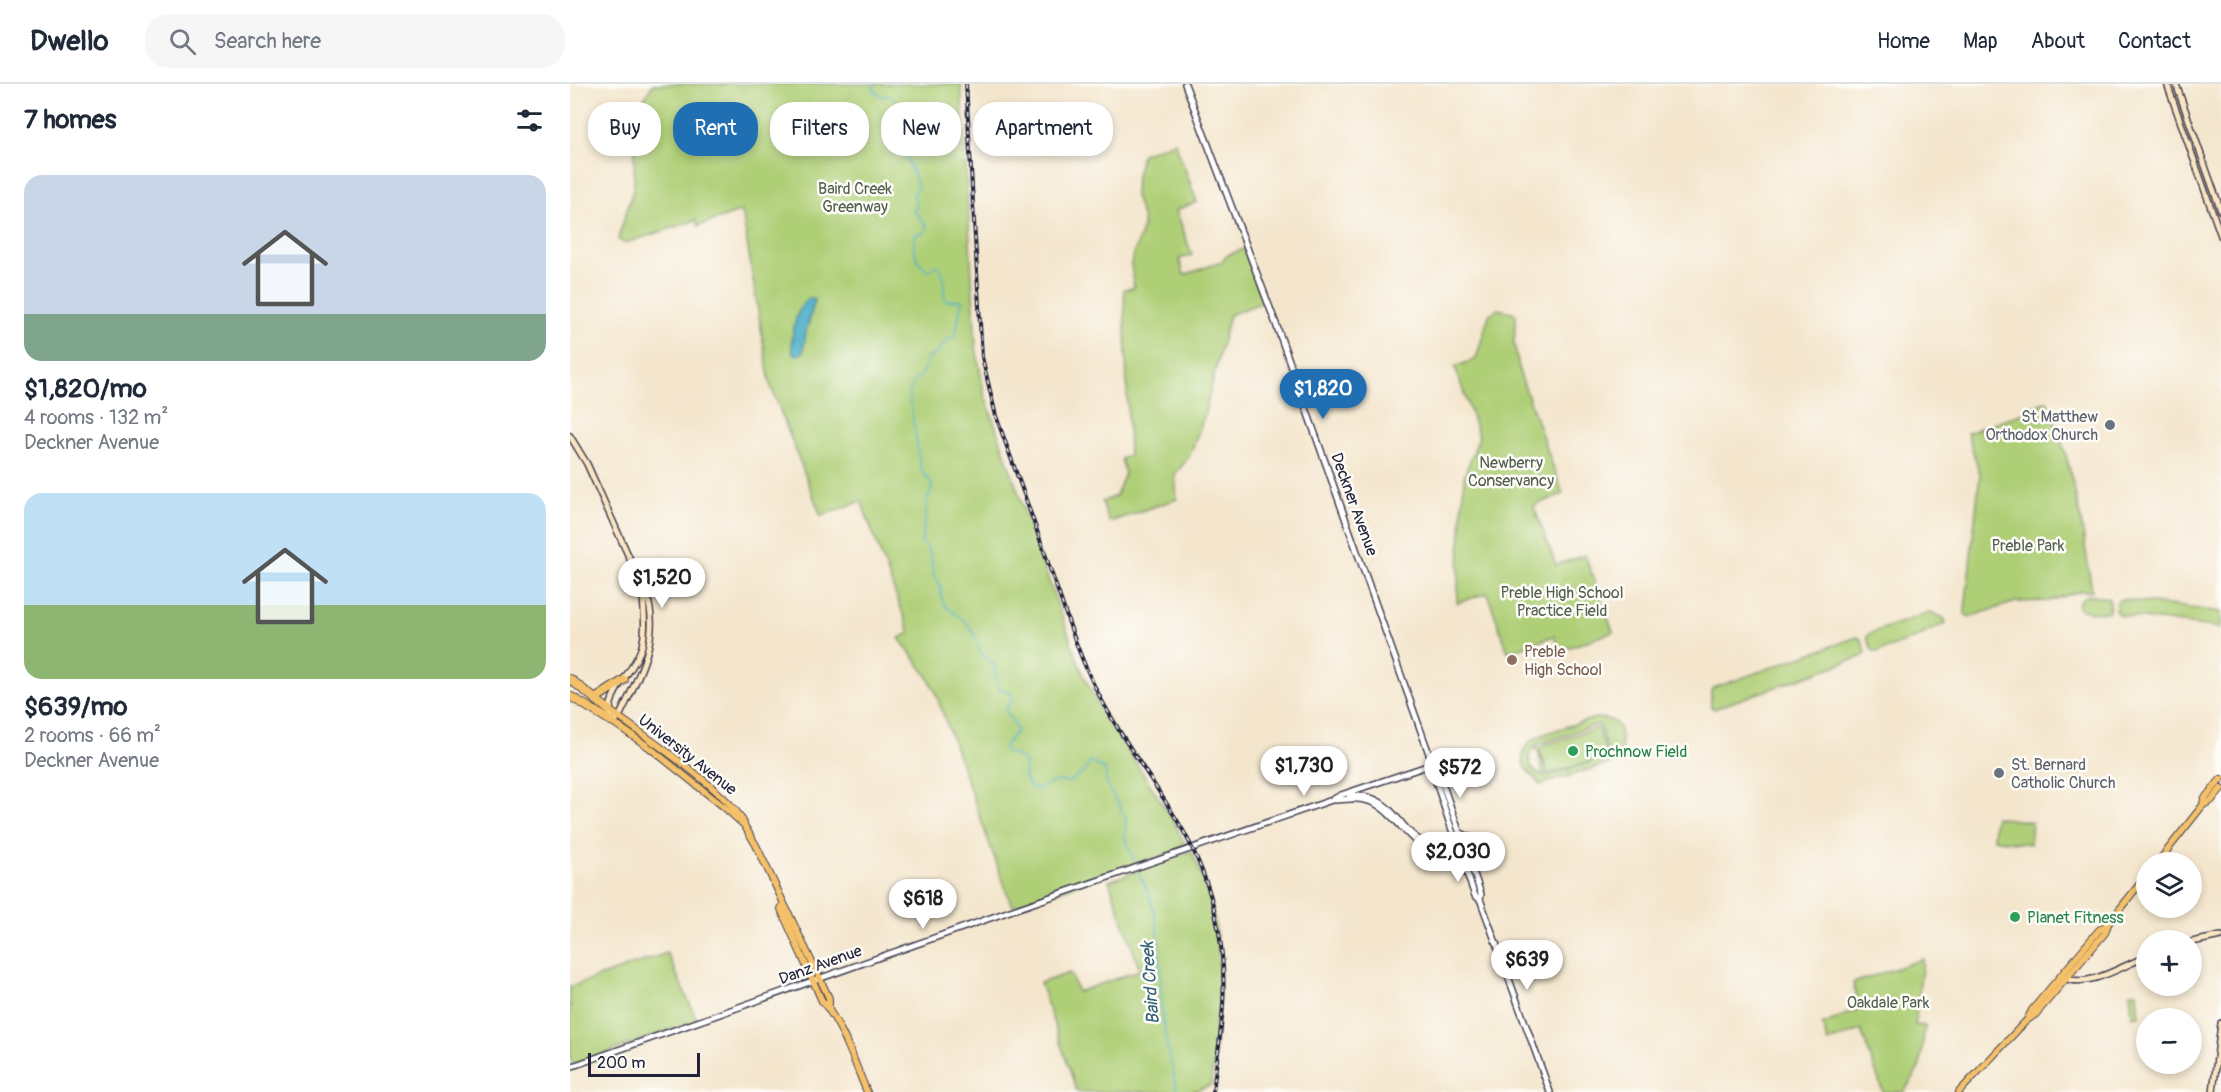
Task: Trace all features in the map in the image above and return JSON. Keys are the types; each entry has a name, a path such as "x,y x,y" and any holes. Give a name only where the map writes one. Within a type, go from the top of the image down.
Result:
{"highway":[{"path":"570,679 609,710"},
{"path":"595,699 624,680"},
{"path":"570,696 615,719"}],"main road":[{"path":"2167,84 2221,236"},
{"path":"2176,84 2221,211"},
{"path":"570,436 587,464 650,606 651,638 644,660 615,719"},
{"path":"609,710 614,693 636,660 644,637 643,591"},
{"name":"University Avenue","path":"609,710 615,719 744,825 755,842 783,904 786,906 817,980 822,1001 829,1009 867,1092"},
{"path":"2203,805 2204,799 2221,779"},
{"path":"2166,852 2203,805 2211,801 2221,789"},
{"path":"1959,1092 2026,1021 2036,1014 2100,929 2108,924 2136,889"},
{"path":"2202,940 2221,936"},
{"path":"2064,978 2088,981 2136,961"},
{"path":"2213,1092 2221,1023"}],"street":[{"name":"Deckner Avenue","path":"1185,84 1280,335 1433,765 1432,768 1466,871 1475,896 1480,899"},
{"path":"1332,800 1427,765 1433,765"},
{"name":"Deckner Avenue","path":"1433,765 1437,768 1459,832 1460,848 1481,894 1480,899 1550,1092"},
{"path":"1341,795 1374,798 1385,805 1423,842 1441,848 1460,848"},
{"path":"1332,800 1354,798 1375,804 1417,844 1428,850 1447,854 1466,871"},
{"name":"Danz Avenue","path":"570,1068 1332,800"},
{"path":"1459,832 1476,840 1485,841"},
{"path":"1447,854 1460,848"}],"green space":[{"name":"Baird Creek Greenway","path":"653,84 961,84 976,347 984,393 1082,672 1099,706 1173,820 1186,847 1015,906 1011,904 935,691 926,674 899,638 910,633 861,501 821,516 770,384 742,211 698,226 696,220 626,243 618,239 634,187 634,156 661,156 661,102 642,102"},
{"path":"1175,142 1197,202 1176,210 1192,255 1179,259 1184,275 1221,262 1228,255 1244,249 1263,302 1229,315 1204,417 1189,457 1175,474 1177,499 1109,522 1102,502 1116,496 1125,473 1121,459 1129,455 1124,289 1134,288 1131,263 1143,227 1135,196 1136,175 1142,154"},
{"name":"Newberry Conservancy","path":"1497,309 1513,312 1516,315 1514,342 1520,374 1563,494 1534,507 1556,565 1585,555 1613,632 1559,651 1554,636 1508,652 1487,593 1457,603 1464,477 1479,437 1455,367 1476,359 1489,315"},
{"name":"Preble Park","path":"2047,401 2066,455 2080,514 2092,591 2081,591 2049,601 2016,602 1969,617 1965,614 1965,610 1980,474 1967,433 2026,412 2028,408"},
{"path":"2087,595 2108,598 2109,611 2085,611 2078,607 2079,601"},
{"path":"2121,599 2221,612 2221,628 2119,615 2115,610 2117,602"},
{"path":"1930,612 1944,618 1946,623 1913,639 1877,652 1872,650 1867,638 1868,634"},
{"path":"1857,637 1861,639 1866,652 1863,656 1715,709 1711,707 1713,688"},
{"path":"1596,718 1607,719 1618,726 1623,759 1539,785 1523,763 1523,754 1528,744 1543,735","holes":["1599,724 1609,756 1548,776 1540,775 1534,770 1529,756 1535,745"]},
{"name":"Prochnow Field","path":"1598,728 1607,756 1548,774 1540,750 1547,773 1543,774 1535,748"},
{"path":"1995,817 2032,822 2030,844 1993,839"},
{"path":"1191,851 1204,880 1217,937 1219,995 1211,1085 1191,1092 1077,1092 1040,983 1070,973 1078,992 1140,970 1109,881"},
{"path":"667,953 697,1020 573,1065 570,1057 570,987"},
{"name":"Oakdale Park","path":"1923,959 1915,1025 1925,1026 1920,1066 1904,1092 1883,1092 1861,1030 1828,1042 1822,1025 1859,1009 1853,983"},
{"path":"2130,992 2136,992 2138,1008 2136,1008 2136,1016 2132,1017"}],"water":[{"path":"811,298 815,300 803,352 799,355 793,354 792,340 795,323 801,307"}],"waterway":[{"name":"Baird Creek","path":"873,84 874,90 881,96 890,96 898,103 898,116 894,124 906,139 907,158 918,187 913,195 917,206 914,211 926,225 925,232 915,235 916,255 928,271 936,265 943,273 946,301 962,300 955,337 948,339 935,355 927,358 927,363 921,375 913,382 909,395 921,470 932,484 927,500 921,542 926,546 931,557 933,574 941,586 941,597 946,607 964,620 974,633 981,653 993,663 999,689 1010,692 1013,700 1006,708 1016,732 1004,746 1005,751 1025,763 1024,778 1032,788 1041,789 1054,782 1070,782 1086,770 1090,761 1105,770 1107,785 1126,820 1125,837 1134,861"},
{"name":"Baird Creek","path":"1139,874 1148,891 1157,927 1164,1028 1177,1092"}],"railway":[{"path":"966,84 982,357 996,416 1075,639 1097,692 1118,729 1177,820 1189,841 1208,886 1219,933 1224,982 1213,1092"}],"place":[{"name":"St Matthew Orthodox Church","path":"2110,425"},
{"name":"Preble High School","path":"1512,660"},
{"name":"Prochnow Field","path":"1573,751"},
{"name":"St. Bernard Catholic Church","path":"1999,773"},
{"name":"Planet Fitness","path":"2015,917"}],"park label":[{"name":"Preble High School Practice Field","path":"1562,601"}]}
